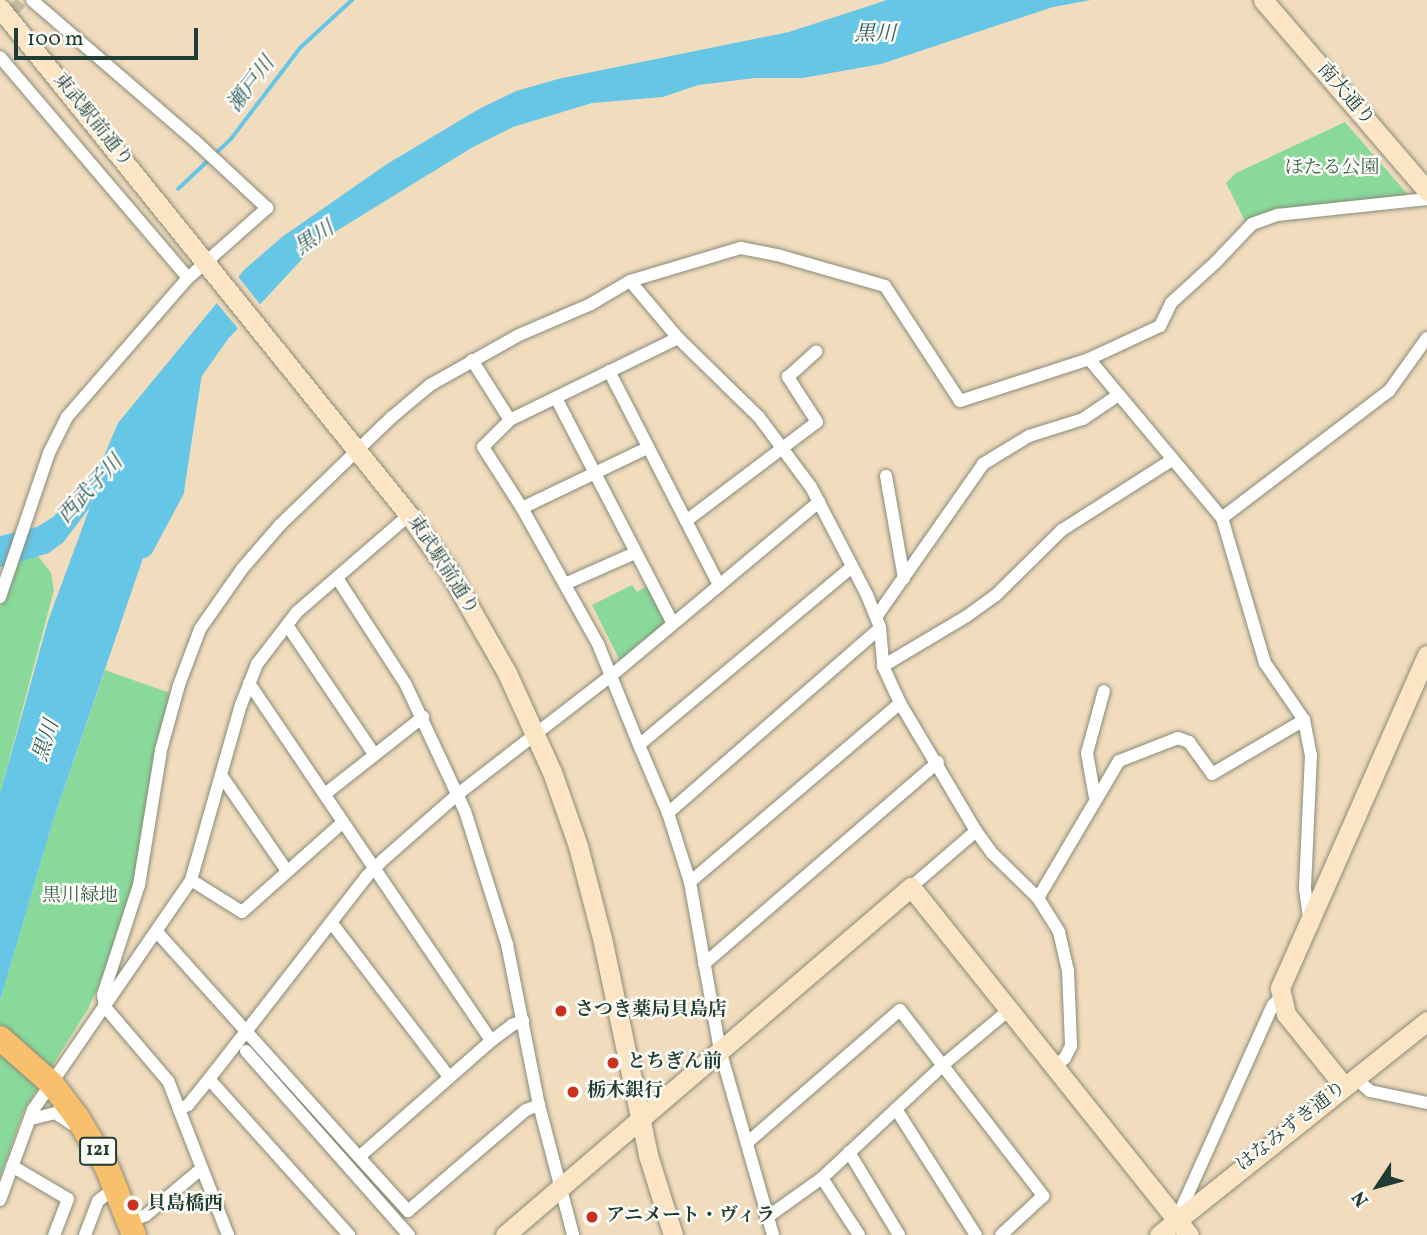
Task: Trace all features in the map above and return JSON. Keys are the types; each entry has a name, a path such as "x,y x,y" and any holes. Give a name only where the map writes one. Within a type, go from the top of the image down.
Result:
{"highway":[{"name":"121","path":"0,1038 48,1081 83,1124 106,1165 131,1228"}],"street":[{"path":"0,597 49,453 67,417 188,278 208,265 267,208 194,139 32,0"},
{"name":"南大通り","path":"1266,3 1427,191"},
{"name":"東武駅前通り","path":"0,8 409,515 450,573 477,618 536,733 562,798 594,903 640,1119 673,1235"},
{"path":"0,57 188,278"},
{"path":"228,1235 168,1081 105,1007 103,995 139,884 161,750 194,642 209,614 260,548 354,446 430,386 519,335 591,304 631,281 741,248 777,255 885,286 960,401 1088,359 1160,326 1171,303 1215,263 1252,223 1278,215 1427,199"},
{"path":"631,281 678,338 759,417 819,502 878,623 883,666 900,703 938,762 976,831 993,854 1038,898 1059,932 1068,970 1071,1046 1065,1058 1055,1066"},
{"path":"678,338 510,421 483,446 565,584 612,675 668,813 690,882 720,1050 773,1235"},
{"path":"1222,518 1389,391 1427,338"},
{"path":"686,521 817,422 788,377 816,352"},
{"path":"1088,359 1222,518 1265,663 1304,720 1311,755 1304,889 1310,919"},
{"path":"472,360 510,421"},
{"path":"609,372 719,585"},
{"path":"668,813 878,623 904,578 983,464 1028,436 1083,419 1117,396"},
{"path":"556,398 673,624"},
{"path":"522,508 648,448"},
{"path":"883,666 967,616 996,595 1062,530 1172,460"},
{"path":"886,476 904,578"},
{"path":"179,1109 188,1105 374,868 458,794 612,675 819,502"},
{"path":"0,1200 33,1111 48,1081 105,1007 191,880 257,664 287,625 409,515"},
{"path":"565,584 635,553"},
{"path":"639,745 852,567"},
{"path":"337,578 386,651 423,717 458,794 500,920 539,1105 573,1235"},
{"path":"287,625 374,754"},
{"path":"1177,1219 1262,1029 1280,998 1284,978 1427,655"},
{"path":"249,683 491,1041"},
{"path":"1095,798 1087,753 1104,691"},
{"path":"690,882 900,703"},
{"path":"325,794 423,717"},
{"path":"1038,898 1119,761 1178,738 1189,742 1212,774 1304,720"},
{"path":"704,964 938,762"},
{"path":"221,775 287,871"},
{"path":"191,880 242,912 343,822"},
{"path":"505,1235 976,831"},
{"path":"911,887 1189,1235"},
{"path":"331,922 449,1077"},
{"path":"157,932 408,1211 526,1111 539,1105"},
{"path":"1280,998 1286,1014 1350,1082 1370,1091 1427,1103"},
{"path":"748,1142 900,1010 1043,1196 1001,1235"},
{"path":"766,1217 822,1178 943,1065 1009,1010"},
{"path":"359,1157 491,1041 512,1025 523,1021"},
{"name":"はなみずき通り","path":"1159,1235 1427,1021"},
{"path":"246,1051 409,1235"},
{"path":"209,1079 349,1235"},
{"path":"896,1109 976,1235"},
{"path":"31,1119 50,1113 64,1117 106,1165"},
{"path":"849,1152 899,1235"},
{"path":"12,1167 68,1199 54,1235"},
{"path":"131,1228 201,1169"},
{"path":"822,1178 859,1235"},
{"path":"85,1235 99,1201 116,1187"}],"green space":[{"name":"ほたる公園","path":"1345,122 1410,197 1263,213 1245,221 1226,183 1236,173"},
{"path":"32,548 51,573 54,590 0,794 0,607 22,550"},
{"path":"632,585 637,592 647,586 665,618 663,628 621,663 592,605"},
{"name":"黒川緑地","path":"105,670 170,693 150,783 135,876 110,960 88,1009 24,1110 0,1177 0,1001 53,821"}],"water":[{"path":"887,0 1091,0 1053,7 881,64 803,78 755,78 698,85 663,97 592,103 513,127 473,147 317,243 228,339 182,404 167,488 53,821 0,1001 0,794 48,621 97,488 82,510 42,538 0,548 0,536 37,527 71,506 104,456 118,423 244,270 282,237 387,164 479,109 516,91 558,79 789,32"}],"pier":[{"path":"236,274 263,308 240,331 214,300"}],"waterway":[{"name":"瀬戸川","path":"215,154 231,139 300,48 352,0"},
{"name":"瀬戸川","path":"178,189 210,159"},
{"name":"黒川","path":"142,546 172,490 190,372"},
{"name":"西武子川","path":"0,555 43,542 55,533 80,500"}],"tunnel":[{"path":"0,24 23,0"}],"place":[{"name":"さつき薬局貝島店","path":"561,1011"},
{"name":"とちぎん前","path":"613,1063"},
{"name":"栃木銀行","path":"573,1092"},
{"name":"貝島橋西","path":"133,1205"},
{"name":"アニメート・ヴィラ","path":"592,1217"}]}
